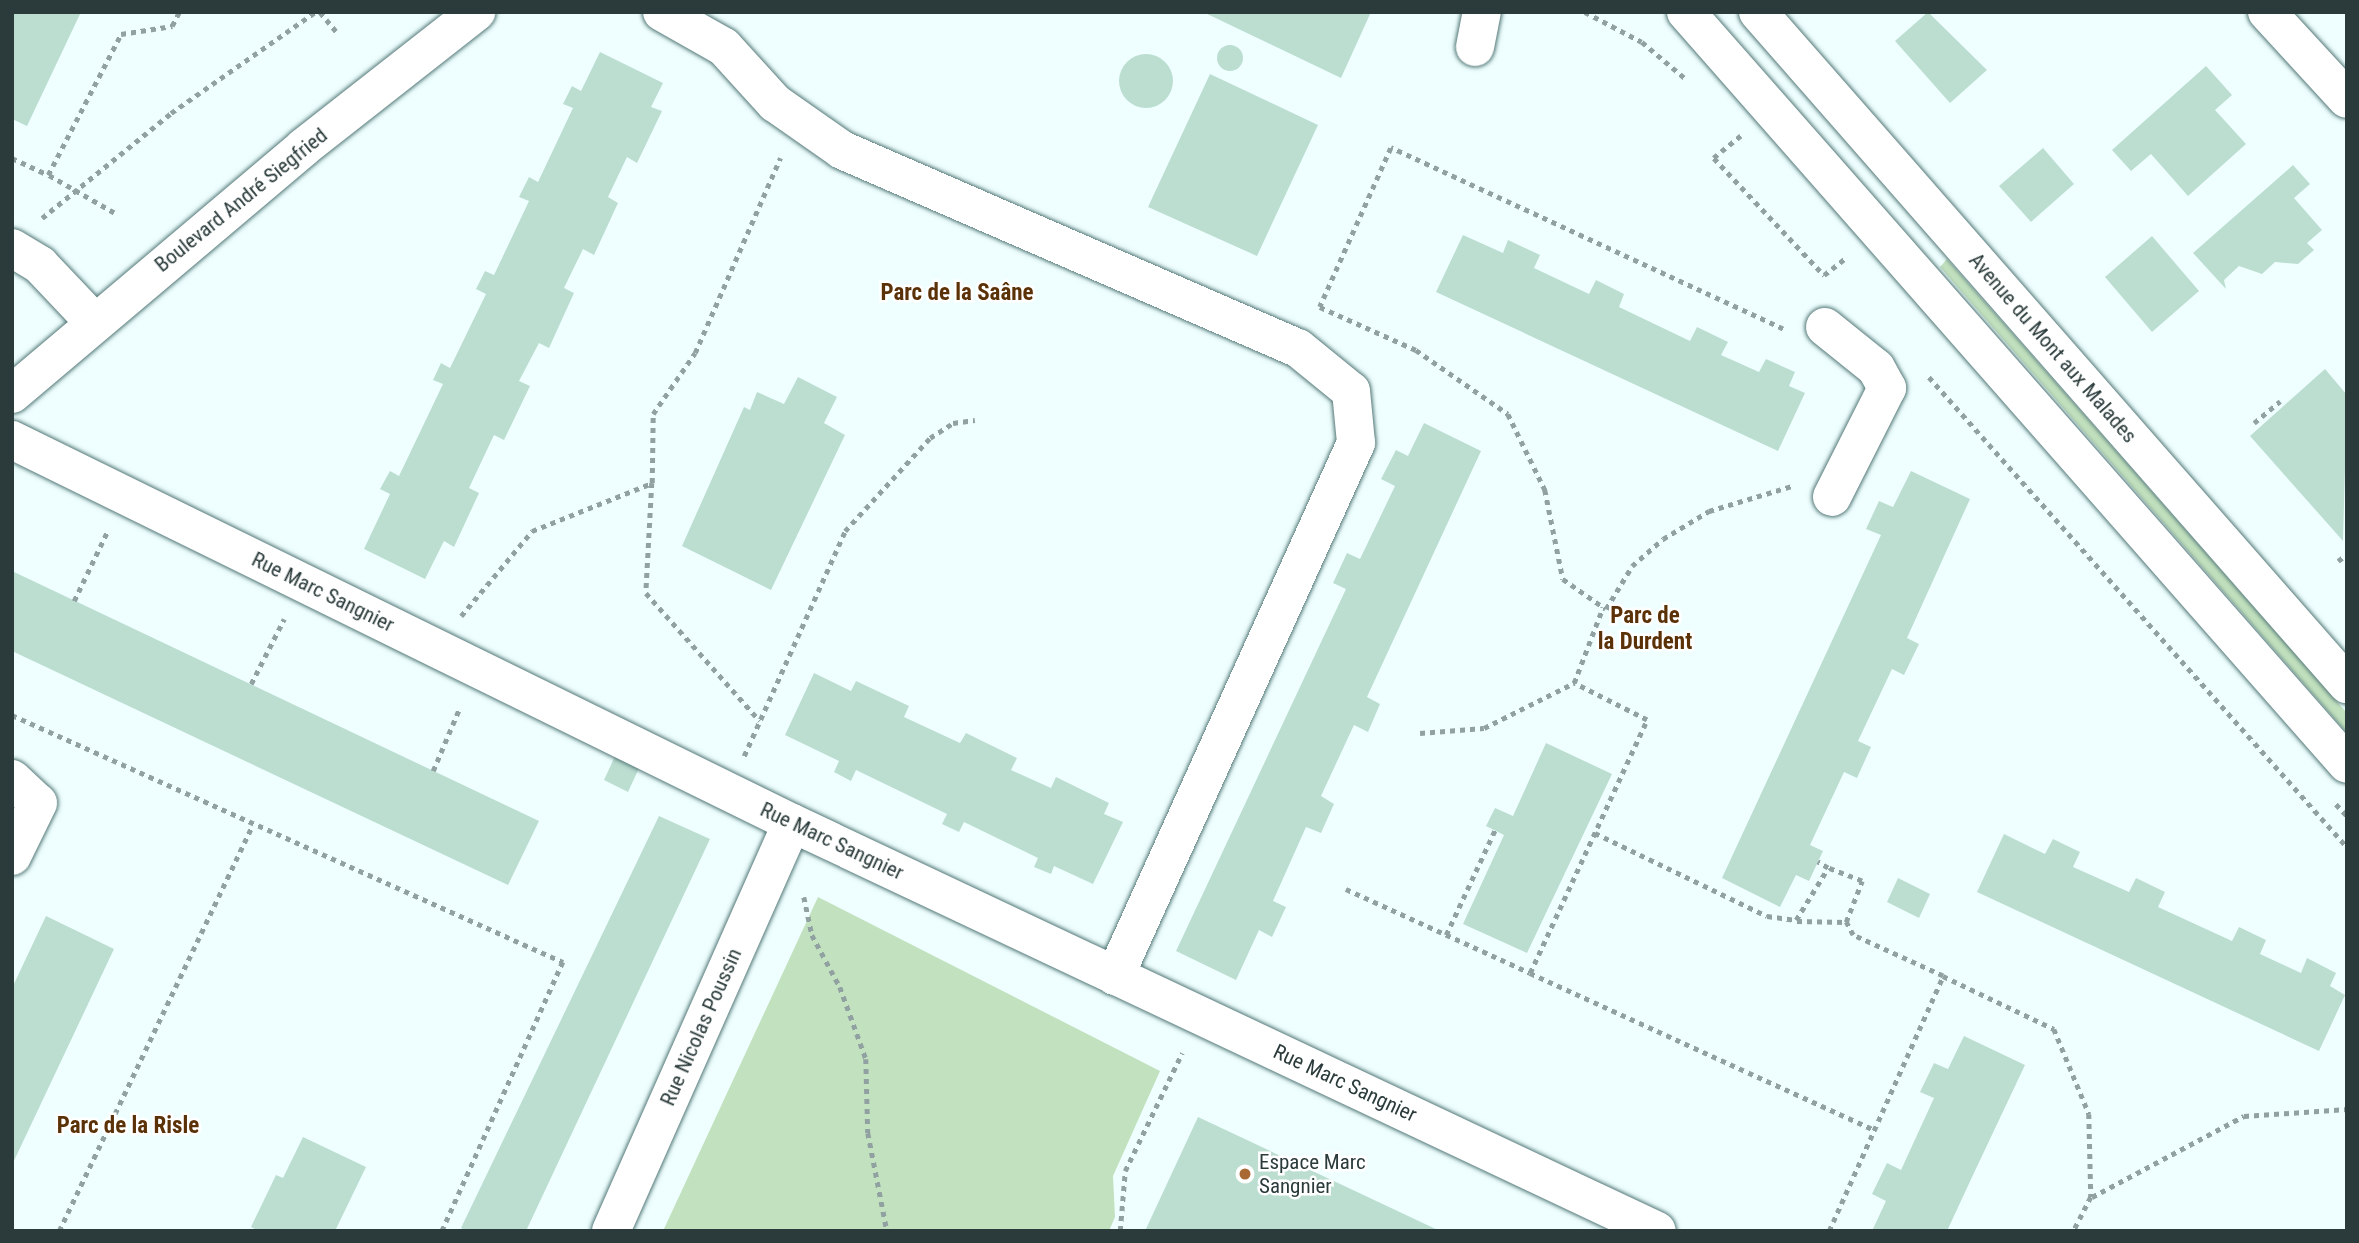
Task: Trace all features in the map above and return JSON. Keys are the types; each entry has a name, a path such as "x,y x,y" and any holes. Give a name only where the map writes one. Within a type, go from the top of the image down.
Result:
{"street":[{"name":"Boulevard André Siegfried","path":"12,394 94,323 476,12"},
{"path":"663,12 724,47 796,118 842,150 1298,348 1351,391 1356,443 1115,976"},
{"name":"Avenue du Mont aux Malades","path":"1758,12 2347,684"},
{"path":"2267,12 2347,99"},
{"path":"1685,13 2347,764"},
{"path":"23,237 40,265 94,323"},
{"path":"1834,334 1877,368 1887,388 1835,490"},
{"name":"Rue Marc Sangnier","path":"12,440 792,823 1657,1231"},
{"path":"12,779 38,803 12,856"},
{"name":"Rue Nicolas Poussin","path":"611,1231 792,823"}],"path":[{"path":"48,175 121,34 172,26 179,12"},
{"path":"23,237 171,113 317,12 337,32"},
{"path":"1585,12 1642,42 1695,87"},
{"path":"760,721 646,593 653,414 695,354 796,118"},
{"path":"1732,126 1741,136 1714,158 1824,275 1850,255 1857,264"},
{"path":"1603,607 1563,579 1545,490 1508,414 1416,350 1320,307 1391,148 1814,343 1834,334"},
{"path":"12,158 48,175 114,213"},
{"path":"1923,370 2347,847"},
{"path":"2254,422 2280,401"},
{"path":"727,791 845,531 930,438 953,423 975,421"},
{"path":"441,650 464,609 532,531 652,483"},
{"path":"1420,733 1484,728 1574,683 1603,607 1633,566 1709,511 1763,492 1835,490"},
{"path":"74,601 125,496"},
{"path":"2339,561 2347,554"},
{"path":"251,684 302,582"},
{"path":"433,771 477,668"},
{"path":"1530,972 1647,720 1574,683"},
{"path":"12,715 563,962 442,1231"},
{"path":"59,1231 253,825"},
{"path":"1446,935 1495,830"},
{"path":"1595,833 1767,916 1846,922"},
{"path":"776,857 811,908 812,935 840,987 866,1059 868,1133 887,1231"},
{"path":"1818,862 1862,881 1846,922 1853,935 2054,1029 2089,1114 2091,1198 2074,1231"},
{"path":"1796,920 1828,868"},
{"path":"1346,889 1875,1130"},
{"path":"1829,1231 1943,976"},
{"path":"1120,1231 1125,1171 1203,1017"},
{"path":"2091,1198 2244,1116 2347,1109"}],"green space":[{"path":"1947,259 2347,713 2347,733 1940,267"},
{"path":"818,897 1160,1071 1113,1176 1115,1217 1109,1231 663,1231"}],"building":[{"path":"12,12 81,12 27,126 12,119"},
{"path":"1203,12 1371,12 1341,78"},
{"path":"1928,12 1987,70 1950,103 1895,41"},
{"path":"1230,45 1239,49 1243,58 1239,67 1230,71 1221,67 1217,58 1221,49"},
{"path":"600,52 663,83 651,107 662,111 637,163 627,157 608,197 618,203 594,255 583,249 564,288 574,293 549,348 539,343 519,381 530,386 504,440 494,435 469,488 479,493 454,547 444,541 425,579 364,549 390,494 380,489 390,471 399,476 443,384 433,380 441,363 450,368 486,294 476,289 485,271 494,275 529,201 519,197 529,177 538,182 573,108 563,104 572,86 581,91"},
{"path":"1146,54 1165,62 1173,81 1165,100 1146,108 1127,100 1119,81 1127,62"},
{"path":"2206,66 2232,95 2215,110 2246,144 2188,196 2151,154 2131,171 2112,150"},
{"path":"1210,74 1318,125 1257,256 1148,207"},
{"path":"2043,148 2074,184 2031,222 1999,186"},
{"path":"2293,165 2310,184 2294,198 2322,230 2307,243 2314,250 2298,264 2275,262 2262,274 2239,266 2224,280 2226,289 2193,253"},
{"path":"1463,235 1503,253 1508,240 1540,255 1534,268 1589,294 1596,280 1624,294 1619,307 1690,341 1697,327 1728,342 1721,355 1759,372 1766,359 1795,372 1789,386 1805,393 1778,451 1436,292"},
{"path":"2152,236 2199,291 2152,332 2105,277"},
{"path":"2325,369 2347,395 2343,541 2250,436"},
{"path":"798,377 837,397 824,423 845,435 771,590 682,546 744,407 750,410 757,392 784,404"},
{"path":"1424,423 1481,451 1367,697 1380,704 1368,732 1354,725 1321,796 1334,804 1321,833 1306,827 1273,901 1286,907 1272,937 1259,930 1236,980 1176,951 1346,589 1333,583 1347,553 1360,559 1395,486 1381,479 1396,450 1408,456"},
{"path":"1911,471 1970,499 1907,638 1919,644 1904,675 1892,669 1858,741 1871,747 1857,778 1844,772 1810,845 1823,851 1809,881 1796,875 1780,907 1722,878 1881,535 1866,529 1879,501 1893,507"},
{"path":"12,571 539,821 508,885 12,651"},
{"path":"814,673 851,691 856,681 909,706 904,717 960,743 966,733 1017,758 1011,770 1051,788 1056,777 1109,803 1104,814 1123,822 1093,884 1054,866 1051,874 1034,867 1038,858 964,822 959,832 942,824 947,814 856,770 851,781 834,772 839,761 785,735"},
{"path":"1546,743 1612,774 1527,953 1463,924 1504,835 1486,826 1495,808 1513,816"},
{"path":"616,754 640,766 628,792 604,780"},
{"path":"659,816 710,839 526,1231 466,1231 461,1228"},
{"path":"2004,834 2045,854 2053,839 2080,852 2073,867 2129,892 2136,878 2165,892 2158,907 2232,941 2239,927 2266,940 2260,954 2301,973 2307,958 2336,973 2330,986 2345,995 2319,1051 1977,892"},
{"path":"1898,878 1930,894 1919,918 1887,902"},
{"path":"46,916 114,949 12,1165 12,988"},
{"path":"1964,1036 2025,1065 1947,1231 1872,1231 1886,1201 1872,1194 1887,1163 1901,1170 1934,1098 1920,1092 1934,1063 1948,1069"},
{"name":"Espace Marc Sangnier","path":"1198,1117 1440,1231 1145,1231"},
{"path":"303,1137 366,1167 335,1231 258,1231 251,1227 276,1175 283,1178"}],"place":[{"name":"Espace Marc Sangnier","path":"1245,1174"}],"district":[{"name":"Parc de la Saâne","path":"957,293"},
{"name":"Parc de la Durdent","path":"1645,629"},
{"name":"Parc de la Risle","path":"128,1126"}]}
